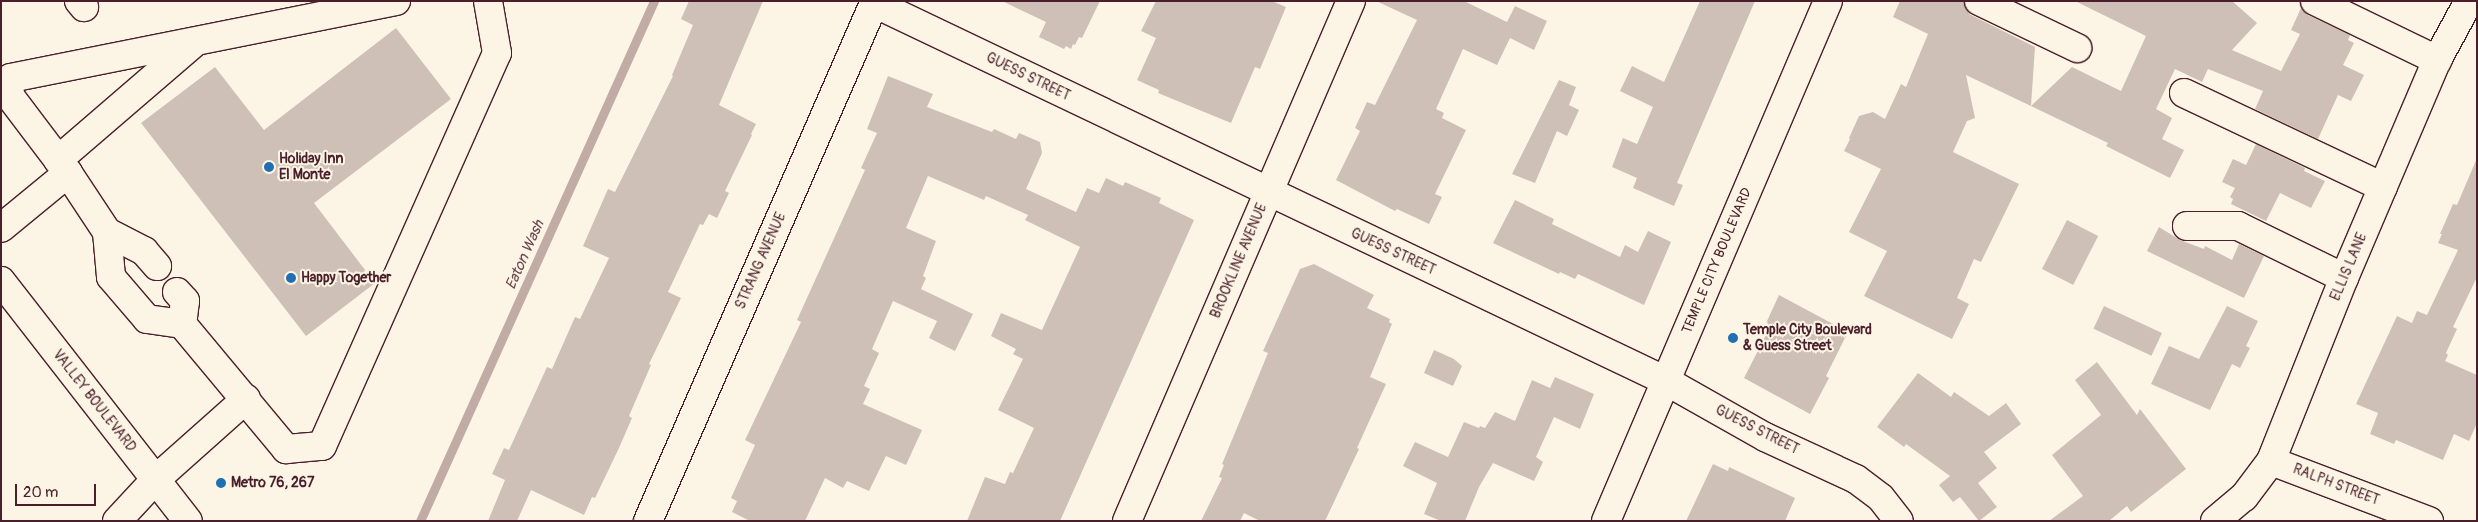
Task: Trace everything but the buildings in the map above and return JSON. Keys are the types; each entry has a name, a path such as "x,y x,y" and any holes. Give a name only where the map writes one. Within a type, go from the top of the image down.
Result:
{"street":[{"path":"396,1 11,78 9,95 63,167 107,232 112,277 147,319 182,324 286,449 322,446 496,53 488,1"},
{"name":"BROOKLINE AVENUE","path":"1127,521 1351,1"},
{"name":"TEMPLE CITY BOULEVARD","path":"1606,521 1828,1"},
{"path":"1979,1 2077,48"},
{"path":"2315,1 2437,60"},
{"name":"GUESS STREET","path":"875,2 1269,193 1666,381 1765,437 1856,479 1881,498 1899,521"},
{"name":"STRANG AVENUE","path":"648,521 875,2"},
{"name":"ELLIS LANE","path":"2215,521 2244,497 2270,461 2344,278 2437,60 2470,7"},
{"path":"1,228 197,40"},
{"path":"2184,93 2383,187"},
{"path":"2186,226 2238,226 2344,278"},
{"path":"107,232 144,251 157,266"},
{"name":"VALLEY BOULEVARD","path":"1,282 188,521"},
{"path":"178,292 185,300 182,324"},
{"path":"117,521 155,480 246,399"},
{"name":"RALPH STREET","path":"2270,461 2430,521"}],"waterway":[{"name":"Eaton Wash","path":"420,521 654,1"}],"place":[{"name":"Holiday Inn El Monte","path":"269,167"},
{"name":"Happy Together","path":"291,278"},
{"name":"Temple City Boulevard & Guess Street","path":"1733,338"},
{"name":"Metro 76, 267","path":"221,483"}]}
